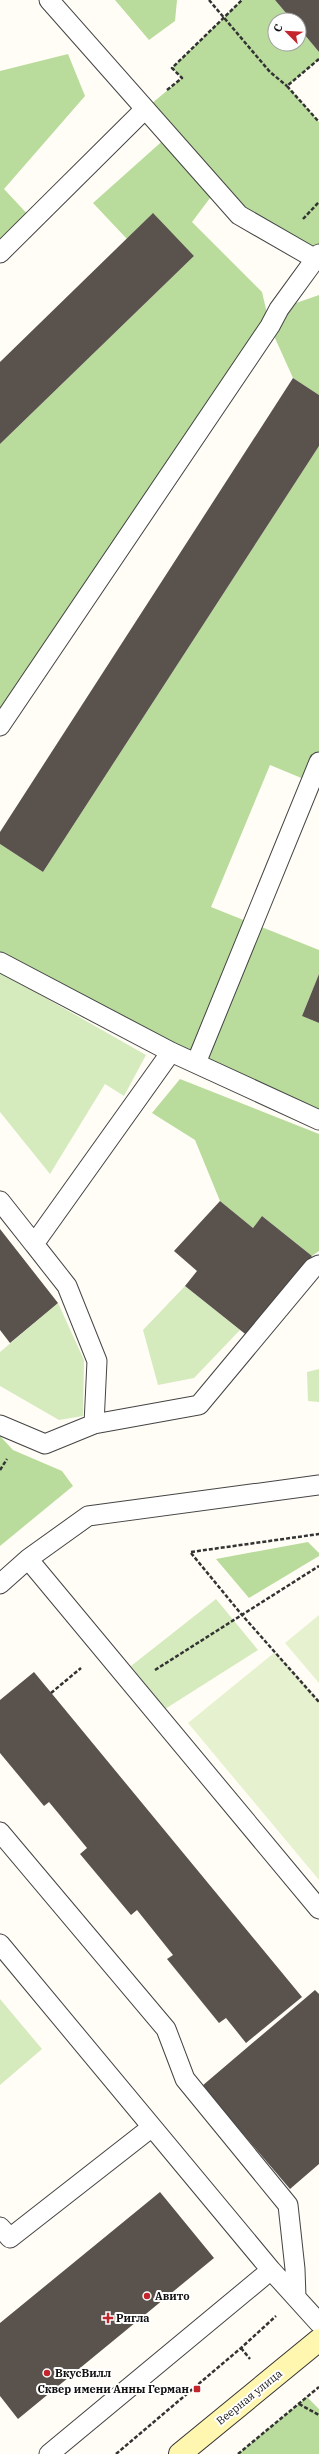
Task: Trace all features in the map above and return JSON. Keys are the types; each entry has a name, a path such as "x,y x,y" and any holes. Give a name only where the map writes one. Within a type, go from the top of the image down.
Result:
{"street":[{"name":"Веерная улица","path":"180,2454 319,2340"}],"lane":[{"path":"0,726 318,258 239,215 144,110 49,0"},
{"path":"0,253 144,110"},
{"path":"196,1063 319,762"},
{"path":"0,962 171,1052 319,1120"},
{"path":"34,1244 171,1052"},
{"path":"0,1201 67,1286 97,1361 94,1424"},
{"path":"0,1425 45,1444 94,1424 199,1405 313,1268 319,1265"},
{"path":"0,1584 28,1560 88,1516 319,1485"},
{"path":"28,1560 133,1684 319,1909"},
{"path":"0,1832 166,2029 184,2079 288,2205 295,2269 296,2297"},
{"path":"0,1944 271,2270 319,2323"},
{"path":"0,2227 10,2238 152,2127"},
{"path":"49,2454 271,2270"}],"path":[{"path":"209,0 270,72 287,86 319,122"},
{"path":"144,110 182,78 172,68 242,0"},
{"path":"287,86 319,59"},
{"path":"319,1534 191,1552 242,1615 319,1702"},
{"path":"133,1684 319,1566"},
{"path":"51,1693 103,1649"},
{"path":"116,2454 241,2348 296,2297"},
{"path":"238,2454 319,2387"},
{"path":"299,2404 319,2415"}],"green space":[{"path":"115,0 177,0 175,21 149,40"},
{"path":"242,0 275,0 285,12 267,12 267,52 307,52 307,38 319,52 319,59 287,86 319,122 319,261 216,190 192,222 262,292 270,326 279,309 319,295 319,395 293,378 270,327 0,726 0,444 194,256 152,214 127,239 93,203 168,136 144,110 182,78 172,68"},
{"path":"68,54 85,96 4,189 33,220 0,253 0,71"},
{"path":"319,446 319,762 311,782 270,765 211,907 319,950 319,974 302,1016 319,1023 319,1120 0,962 0,844 43,872"},
{"path":"0,972 146,1055 124,1096 105,1084 50,1174 0,1112"},
{"path":"180,1079 319,1134 319,1251 312,1256 262,1216 253,1228 220,1201 195,1140 152,1113"},
{"path":"185,1286 240,1330 194,1378 158,1385 143,1330"},
{"path":"58,1303 84,1360 83,1416 59,1420 0,1386 0,1352"},
{"path":"319,1369 319,1402 308,1401 307,1372"},
{"path":"0,1436 13,1450 62,1471 73,1486 0,1546"},
{"path":"308,1542 319,1553 319,1556 249,1598 216,1559"},
{"path":"216,1599 258,1650 165,1709 131,1666"},
{"path":"319,1615 319,1683 285,1643"},
{"path":"275,1652 319,1702 319,1880 188,1723"},
{"path":"0,1999 42,2049 0,2085"},
{"path":"307,2397 319,2409 319,2454 238,2454"}],"building":[{"path":"275,0 319,0 319,52 307,38 307,12 285,12"},
{"path":"153,213 194,256 0,444 0,362"},
{"path":"293,378 319,395 319,446 43,872 0,844 0,832"},
{"path":"319,974 319,1023 302,1016"},
{"path":"220,1201 253,1228 262,1216 312,1256 249,1337 185,1286 197,1271 174,1251"},
{"path":"0,1229 58,1303 10,1343 0,1330"},
{"path":"34,1672 302,1997 246,2043 226,2018 219,2023 167,1959 173,1955 137,1910 131,1915 80,1854 87,1848 49,1802 44,1806 0,1753 0,1700"},
{"path":"315,1990 319,1994 319,2164 290,2189 202,2086"},
{"path":"160,2192 214,2258 18,2419 0,2396 0,2323"}],"place":[{"name":"Авито","path":"147,2296"},
{"name":"Ригла","path":"108,2318"},
{"name":"ВкусВилл","path":"47,2373"},
{"name":"Сквер имени Анны Герман","path":"197,2389"}]}
